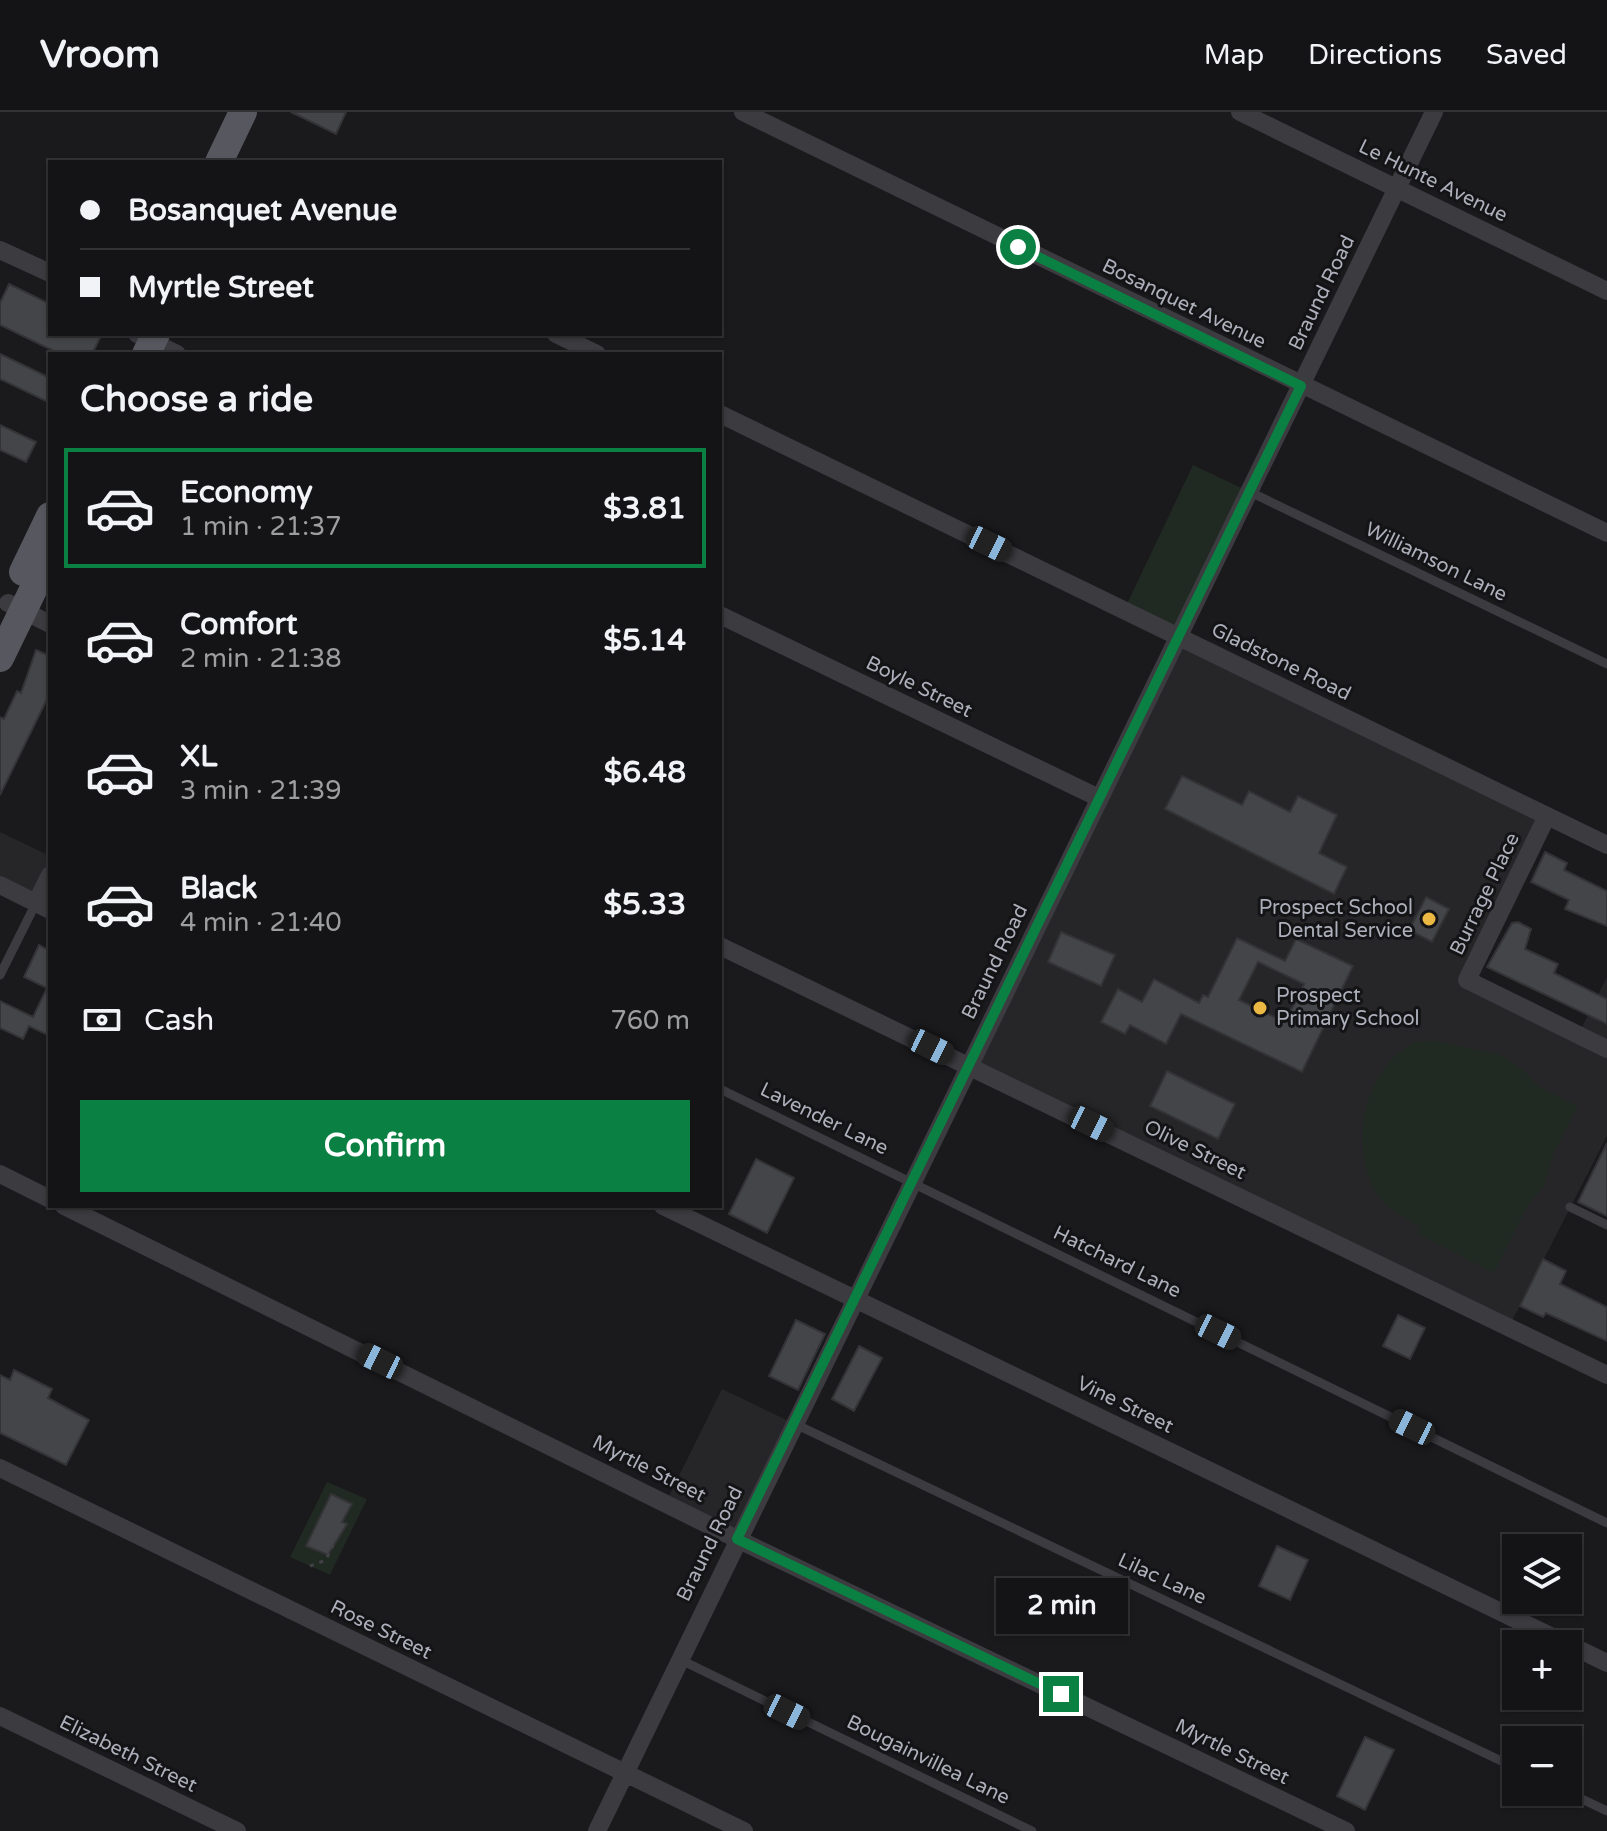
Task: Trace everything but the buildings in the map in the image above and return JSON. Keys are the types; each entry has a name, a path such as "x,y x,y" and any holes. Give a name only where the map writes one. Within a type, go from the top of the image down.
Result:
{"main road":[{"path":"220,160 243,112"},
{"path":"239,160 262,112"},
{"path":"0,658 10,611 48,521"},
{"path":"10,611 48,558"}],"street":[{"name":"Bosanquet Avenue","path":"743,112 1607,533"},
{"name":"Le Hunte Avenue","path":"1240,112 1607,291"},
{"name":"Braund Road","path":"597,1831 1434,112"},
{"path":"0,250 48,272"},
{"path":"560,336 593,352"},
{"name":"Gladstone Road","path":"722,415 1607,845"},
{"path":"10,611 48,623"},
{"name":"Boyle Street","path":"722,616 1099,798"},
{"name":"Burrage Place","path":"1547,816 1467,980 1607,1049"},
{"path":"0,885 43,906 48,884"},
{"name":"Olive Street","path":"722,947 1607,1375"},
{"path":"0,1174 48,1198"},
{"name":"Myrtle Street","path":"68,1208 737,1539 1346,1831"},
{"name":"Vine Street","path":"667,1208 1539,1630"},
{"name":"Rose Street","path":"0,1468 296,1603 624,1773 744,1831"},
{"name":"Vine Street","path":"1582,1651 1607,1663"},
{"name":"Elizabeth Street","path":"0,1716 237,1831"}],"lane":[{"name":"Williamson Lane","path":"1250,492 1607,664"},
{"path":"0,975 43,906"},
{"name":"Lavender Lane","path":"722,1090 912,1181"},
{"name":"Hatchard Lane","path":"912,1181 1607,1523"},
{"path":"1570,1207 1607,1225"},
{"name":"Lilac Lane","path":"793,1423 1502,1761"},
{"name":"Bougainvillea Lane","path":"679,1659 1032,1831"},
{"path":"1582,1799 1607,1811"}],"path":[{"path":"310,1566 326,1560 336,1538"}],"shaded area":[{"path":"1193,465 1250,492 1178,636 1124,610"},
{"name":"Prospect Primary School","path":"1178,636 1547,816 1467,980 1578,1035 1607,977 1607,1136 1509,1327 969,1065"},
{"path":"0,832 48,855 48,879 36,903 0,885"},
{"path":"1436,1041 1499,1054 1525,1071 1538,1086 1578,1106 1554,1153 1544,1186 1527,1207 1494,1273 1417,1234 1420,1227 1396,1212 1376,1193 1363,1154 1365,1111 1381,1072 1395,1056 1414,1043"},
{"path":"722,1389 793,1423 737,1539 666,1502"},
{"path":"327,1482 367,1499 330,1575 290,1557"}],"place":[{"name":"Prospect School Dental Service","path":"1429,919"},
{"name":"Prospect Primary School","path":"1260,1008"}],"route":[{"path":"1018,247 1301,386 737,1539 1061,1694"}]}
